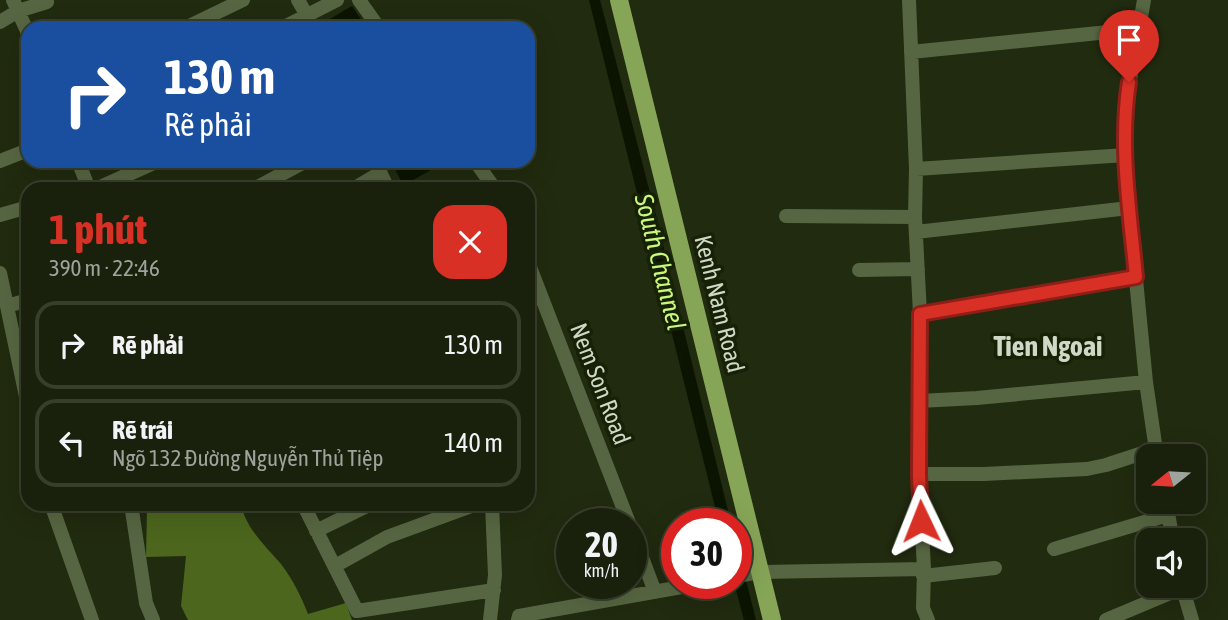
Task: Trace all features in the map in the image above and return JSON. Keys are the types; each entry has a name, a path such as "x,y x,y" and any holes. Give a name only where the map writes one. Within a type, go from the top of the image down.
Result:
{"main road":[{"name":"Kenh Nam Road","path":"619,0 772,620"}],"street":[{"path":"200,21 243,0"},
{"path":"298,0 310,21"},
{"path":"312,21 337,0"},
{"path":"359,0 374,21"},
{"path":"909,0 920,314 919,474 923,608 928,620"},
{"path":"1144,0 1125,108 1126,155 1146,382 1155,444"},
{"path":"0,22 16,6 49,1"},
{"path":"911,52 1138,29"},
{"path":"0,161 21,153"},
{"path":"916,169 1126,155"},
{"path":"112,182 142,168"},
{"path":"267,182 293,168"},
{"path":"361,182 376,168"},
{"path":"786,216 916,224 1129,208"},
{"path":"0,215 21,209"},
{"path":"859,270 918,269"},
{"path":"0,273 21,373"},
{"path":"920,314 1136,277"},
{"name":"Nem Son Road","path":"535,280 623,508"},
{"path":"7,306 21,302"},
{"path":"919,401 1146,382"},
{"path":"919,474 1087,469 1136,458"},
{"path":"58,511 92,620"},
{"path":"132,511 146,603 153,620"},
{"path":"306,511 358,611 494,590"},
{"path":"316,531 357,511"},
{"path":"335,566 387,537 458,511"},
{"path":"490,620 495,575 492,511"},
{"path":"1054,549 1153,514"},
{"path":"752,573 924,572 995,568"},
{"path":"647,571 655,592"},
{"path":"518,620 519,615 661,591"},
{"path":"1106,620 1157,598"},
{"path":"1185,598 1192,620"}],"green space":[{"path":"147,511 243,511 257,536 285,570 308,614 346,603 352,620 188,620 181,606 186,556 146,557"}],"water":[{"name":"South Channel","path":"589,0 600,0 655,212 727,508 715,508"},
{"path":"352,6 362,21 326,21"},
{"path":"394,168 435,168 410,182 401,181"},
{"path":"738,599 751,599 756,620 744,620"}],"district":[{"name":"Tien Ngoai","path":"1048,346"}],"route":[{"path":"921,521 920,314 1136,277 1126,155 1125,108 1129,82"}]}
